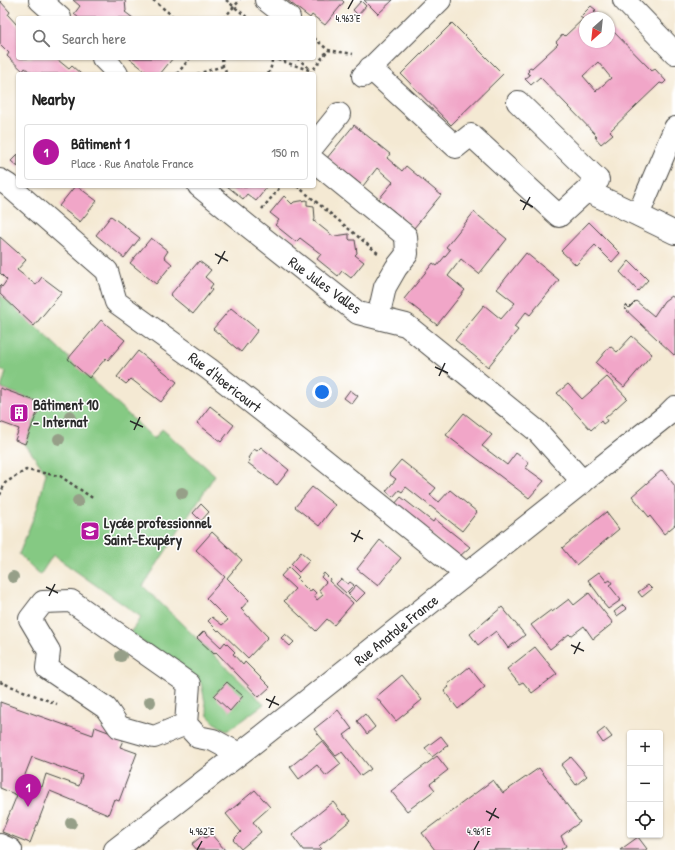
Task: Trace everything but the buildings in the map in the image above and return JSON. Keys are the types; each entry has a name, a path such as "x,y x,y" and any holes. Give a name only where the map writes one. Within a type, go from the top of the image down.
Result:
{"street":[{"path":"40,0 58,16"},
{"path":"266,0 286,16"},
{"path":"440,0 367,72 456,147 471,135 559,216 598,180 518,102"},
{"path":"624,0 675,53"},
{"path":"105,60 115,72"},
{"path":"316,143 339,114"},
{"path":"638,215 675,128"},
{"path":"316,163 406,236 407,254 385,286 378,318"},
{"name":"Rue d'Hoericourt","path":"0,180 106,270 116,302 209,369 466,574"},
{"name":"Rue Jules Valles","path":"201,188 358,313 406,325 537,431 583,482"},
{"path":"586,191 675,233"},
{"name":"Rue Anatole France","path":"115,850 583,482 675,407"},
{"path":"186,724 154,737 119,727 106,708 47,668 49,651 30,619 43,602 71,601 189,684 186,724 198,737 213,740 239,754"},
{"path":"0,845 11,850"}],"path":[{"path":"153,0 173,16"},
{"path":"226,0 246,16"},
{"path":"226,16 240,0"},
{"path":"316,40 328,50 355,54 367,72"},
{"path":"312,71 328,50"},
{"path":"179,72 188,60"},
{"path":"222,60 226,72"},
{"path":"269,72 272,60"},
{"path":"278,60 312,71"},
{"path":"299,60 312,71"},
{"path":"204,72 223,66"},
{"path":"248,226 278,188"},
{"path":"299,188 396,268"},
{"path":"0,495 5,483 26,470 60,476 94,499"},
{"path":"0,682 59,705"}],"green space":[{"path":"0,292 154,439 162,429 215,475 143,586 264,704 227,731 216,724 208,716 201,683 130,633 141,617 53,555 40,575 19,554 38,506 46,473 25,444 40,403 1,388 6,372 0,370"}],"place":[{"name":"Bâtiment 10 - Internat","path":"19,413"},
{"name":"Lycée professionnel Saint-Exupéry","path":"90,531"},
{"name":"Bâtiment 1","path":"28,807"}]}
